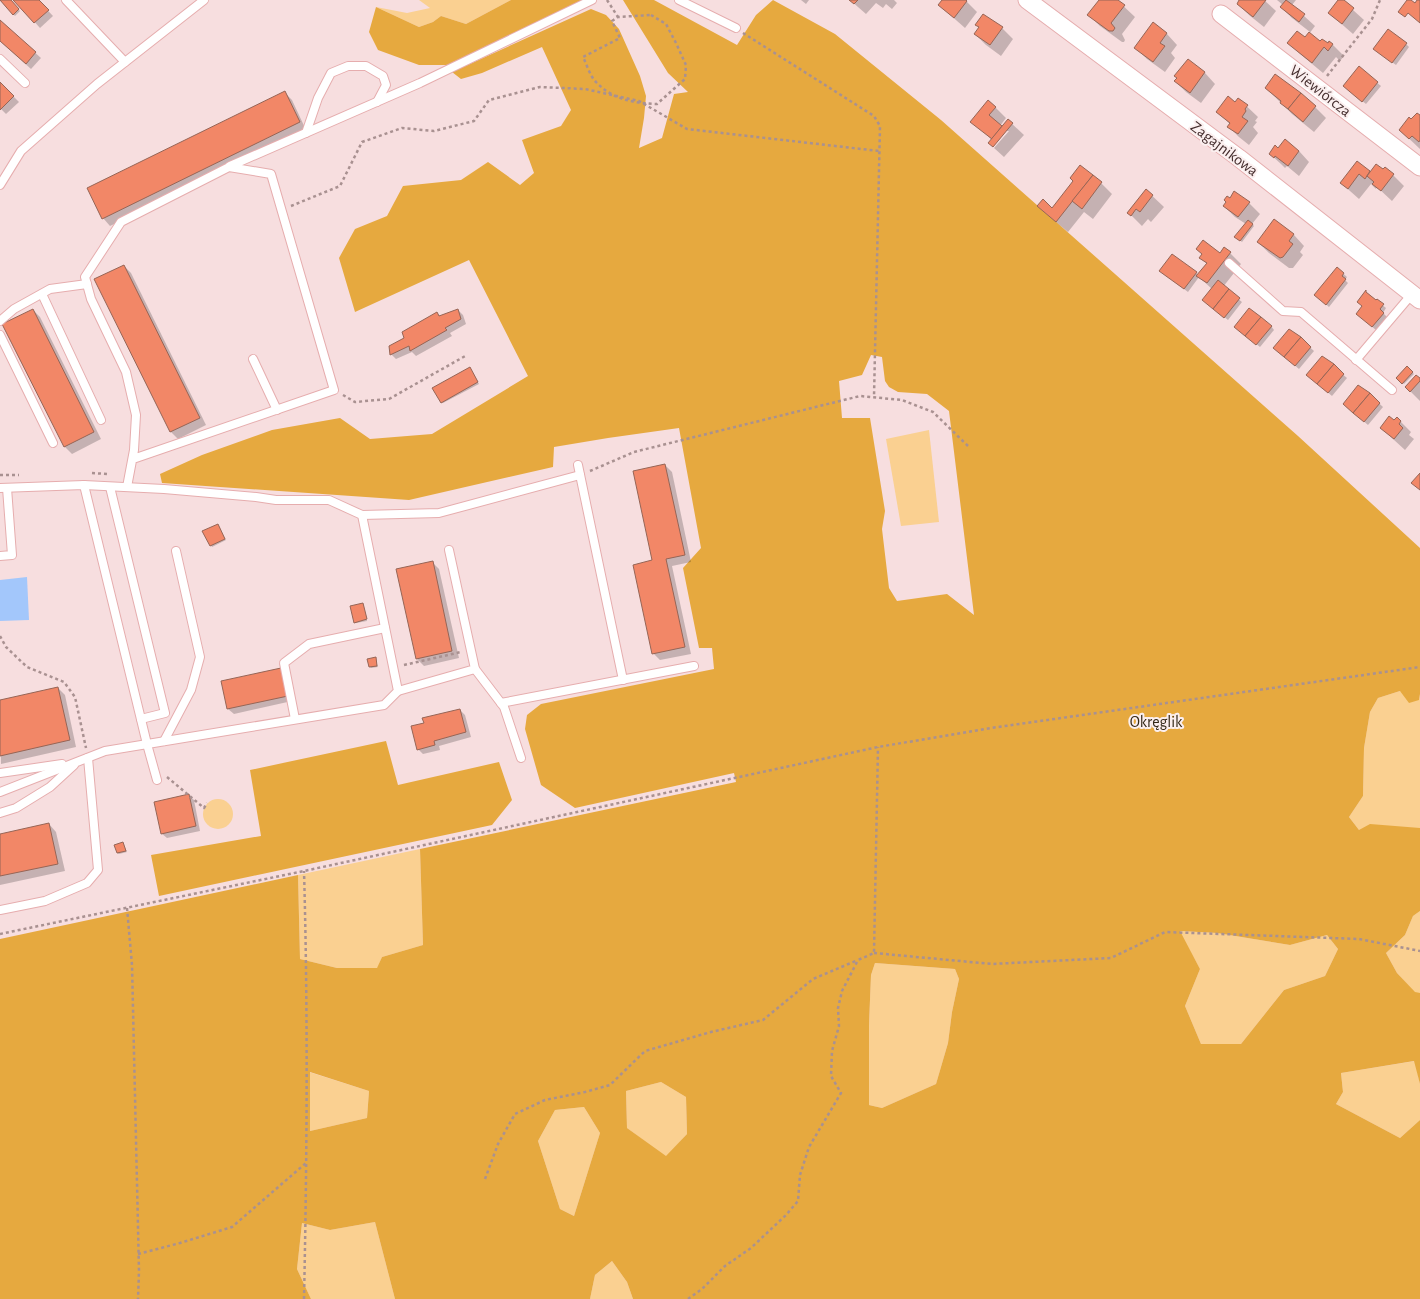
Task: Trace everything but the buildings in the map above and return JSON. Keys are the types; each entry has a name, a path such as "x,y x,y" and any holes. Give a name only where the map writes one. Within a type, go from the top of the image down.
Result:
{"street":[{"name":"Zagajnikowa","path":"1027,0 1239,158 1416,297"},
{"name":"Wiewiórcza","path":"1221,14 1420,168"}],"lane":[{"path":"66,0 125,62"},
{"path":"0,185 21,151 97,84 204,0"},
{"path":"126,487 133,459 136,415 126,372 91,299 85,277 121,222 229,167 420,83 592,0"},
{"path":"678,0 736,28"},
{"path":"0,60 25,83"},
{"path":"306,133 318,98 332,73 348,66 366,66 383,76 386,85 377,102"},
{"path":"133,459 334,390 271,174 229,167"},
{"path":"1229,263 1283,311 1301,312 1392,390"},
{"path":"0,317 50,289 87,284"},
{"path":"42,294 101,420"},
{"path":"1356,360 1416,297"},
{"path":"0,321 11,311"},
{"path":"0,335 53,443"},
{"path":"253,359 277,410"},
{"path":"578,465 623,680"},
{"path":"0,556 12,556 4,488 84,485 248,496 276,500 329,500 362,515 440,513 580,475"},
{"path":"84,485 147,744 158,780"},
{"path":"110,486 165,713 141,719"},
{"path":"362,515 398,691"},
{"path":"449,550 475,669 504,707 521,758"},
{"path":"164,741 191,690 200,657 176,551"},
{"path":"295,719 284,663 309,644 385,628"},
{"path":"501,704 694,666"},
{"path":"0,792 105,751 384,704 398,691 475,669"},
{"path":"0,910 45,901 87,883 98,870 88,758"},
{"path":"0,773 76,762"},
{"path":"0,813 16,808 50,787 76,762"}],"path":[{"path":"607,0 618,17"},
{"path":"1317,88 1372,19 1380,0"},
{"path":"651,15 666,24 686,64 685,79 657,104 636,104 613,96 595,82 583,57 620,38 612,21 618,17 651,15"},
{"path":"736,28 874,116 880,126 874,397"},
{"path":"282,210 340,186 362,142 402,128 434,131 474,120 489,100 540,87 584,89 639,101 686,129 879,151"},
{"path":"334,390 355,402 390,399 467,356"},
{"path":"580,475 634,452 860,396 902,400 933,412 968,446"},
{"path":"0,636 6,646 27,667 64,682 75,697 88,758"},
{"path":"393,668 470,650"},
{"path":"0,934 304,871 878,747 991,728 1420,667"},
{"path":"874,953 878,747"},
{"path":"153,765 204,808 207,803"},
{"path":"304,871 307,1163 304,1299"},
{"path":"127,908 132,965 138,1299"},
{"path":"485,1180 498,1144 515,1114 544,1100 586,1092 610,1085 645,1051 711,1032 763,1020 813,979 874,953 992,964 1111,958 1165,932 1359,939 1420,951"},
{"path":"688,1299 702,1289 725,1266 751,1248 786,1215 798,1201 800,1175 809,1147 841,1093 830,1076 832,1050 839,1026 838,1008 842,991 858,960"},
{"path":"138,1254 232,1227 307,1163"}],"shaded area":[{"path":"419,0 511,0 466,24 441,16 433,22 419,27 376,7 407,13 430,8"},
{"path":"929,430 939,522 901,526 886,439"},
{"path":"1400,691 1419,700 1420,694 1420,828 1359,830 1349,817 1363,796 1364,748 1370,712 1378,698"},
{"path":"218,799 229,803 233,814 229,825 218,829 207,825 203,814 207,803"},
{"path":"420,849 423,945 382,957 377,969 337,968 300,959 298,875"},
{"path":"1420,911 1420,993 1415,993 1397,973 1386,953 1405,935 1413,916"},
{"path":"1179,931 1217,933 1290,945 1327,935 1338,949 1325,976 1284,990 1241,1044 1201,1044 1185,1006 1200,969"},
{"path":"875,963 955,969 959,979 952,1012 948,1043 936,1084 882,1108 869,1105 869,1025 871,975"},
{"path":"1415,1061 1420,1084 1420,1120 1400,1138 1336,1104 1343,1092 1341,1073"},
{"path":"309,1072 369,1091 367,1118 310,1131"},
{"path":"661,1082 686,1097 687,1134 666,1157 627,1128 626,1091"},
{"path":"584,1107 600,1133 574,1216 560,1209 538,1141 555,1110"},
{"path":"375,1222 395,1299 311,1299 297,1269 302,1223 330,1230"},
{"path":"612,1261 627,1282 633,1299 590,1299 595,1275"}],"green space":[{"path":"511,0 585,0 451,65 419,65 378,50 369,32 376,7 419,27 433,22 441,16 466,24"},
{"name":"Okręglik","path":"623,0 654,0 737,45 756,15 773,0 835,34 941,120 1298,436 1420,548 1419,700 1409,703 1400,691 1378,698 1370,712 1364,748 1363,796 1349,817 1359,830 1370,824 1420,828 1420,911 1413,916 1405,935 1386,953 1397,973 1415,992 1420,993 1420,1084 1414,1061 1341,1073 1343,1092 1336,1104 1400,1138 1420,1120 1420,1299 633,1299 627,1282 612,1261 595,1275 590,1299 395,1299 375,1222 330,1230 302,1223 297,1269 311,1299 0,1299 0,939 298,875 300,959 337,968 377,968 382,957 423,945 420,849 736,782 734,773 575,808 541,785 525,729 527,715 541,704 714,669 712,648 699,648 683,568 701,548 679,428 554,447 553,467 409,500 162,483 160,474 202,455 272,430 340,418 370,439 432,434 528,376 469,260 355,312 339,258 355,229 387,216 403,186 461,180 488,162 520,185 534,173 522,140 561,126 571,110 542,47 482,73 461,79 452,72 591,9 606,15 619,29 640,76 646,96 639,148 662,138 674,94 688,92 668,73","holes":["871,355 882,357 885,381 889,387 898,392 927,394 949,411 974,615 947,594 897,601 889,588 882,529 885,511 870,418 842,418 839,381 862,375","1180,931 1217,933 1290,945 1327,935 1338,949 1325,976 1284,990 1241,1044 1201,1044 1185,1006 1200,969","875,963 955,969 959,979 952,1012 948,1043 936,1084 882,1108 869,1105 869,1025 871,975","310,1072 369,1091 367,1118 310,1131","661,1082 686,1097 687,1134 666,1156 627,1128 626,1091","584,1107 600,1133 574,1216 560,1209 538,1141 555,1110"]},
{"path":"386,741 398,785 499,762 512,800 492,825 159,896 151,855 261,836 250,770"}],"water":[{"path":"27,577 29,620 0,621 0,580"}]}
